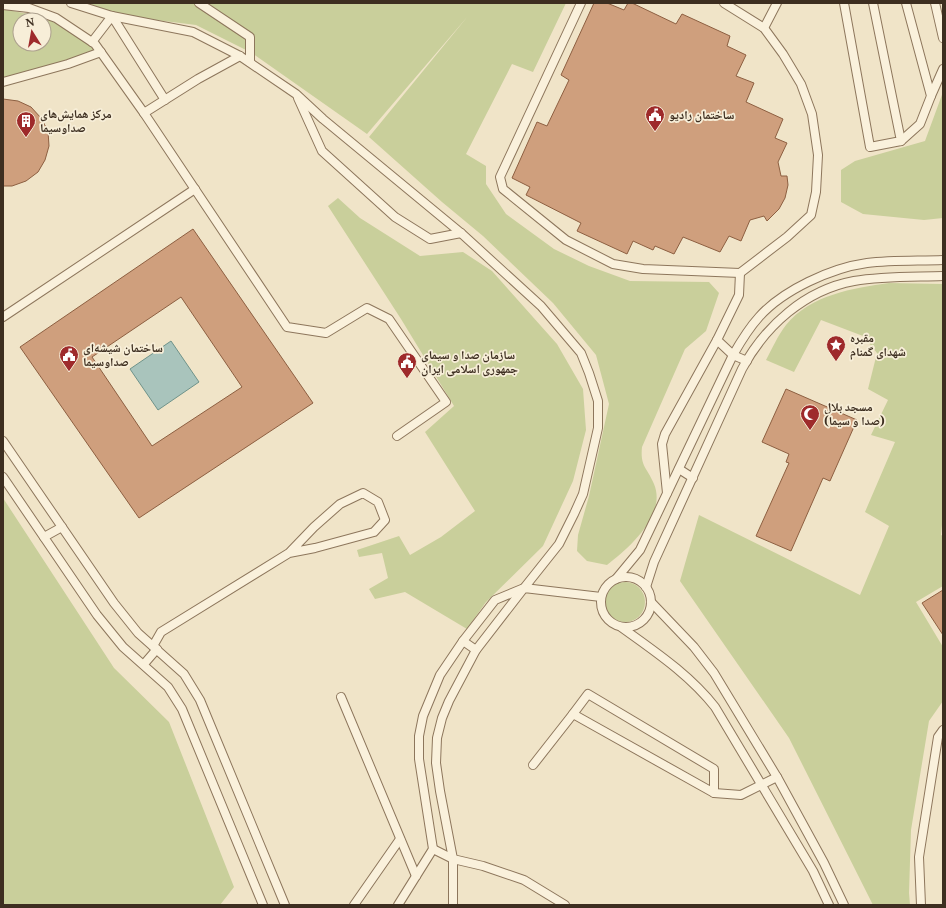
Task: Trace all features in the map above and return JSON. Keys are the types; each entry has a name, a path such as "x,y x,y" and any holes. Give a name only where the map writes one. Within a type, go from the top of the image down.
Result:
{"lane":[{"path":"71,3 112,16 193,32 250,62 296,94 323,119 461,233 541,306 562,328 581,353 598,401 598,428 583,494 559,544 476,650 449,701 437,738 436,764 453,859 454,905"},
{"path":"581,3 500,177 503,189 566,240 613,264 643,269 740,273 787,237 811,215 816,192 818,154 812,114 801,84 783,54 764,28 724,3"},
{"path":"764,28 777,3"},
{"path":"844,3 870,147 901,141 920,124 943,69"},
{"path":"873,3 901,141"},
{"path":"906,3 931,96"},
{"path":"935,3 943,38"},
{"path":"202,4 250,37 250,62"},
{"path":"3,5 29,8 56,18 92,42 101,52 144,113 287,327 326,333 367,308 389,319 446,402 397,436"},
{"path":"92,42 112,16"},
{"path":"112,16 165,100"},
{"path":"3,82 68,64 101,52"},
{"path":"144,113 198,79 240,56"},
{"path":"296,94 322,151 395,217 430,239 461,233"},
{"path":"3,317 195,189"},
{"path":"829,905 813,871 715,707 702,691 676,667 621,627 607,619 600,605 601,597 604,590 616,579 640,550 733,355 744,336 759,316 776,302 824,275 866,264 943,260"},
{"path":"667,495 662,444 665,434 717,340 739,295 740,273"},
{"path":"646,587 654,562 747,361 755,347 778,321 801,303 818,293 838,285 864,280 943,276"},
{"path":"717,340 733,355 747,361"},
{"path":"3,441 114,603 138,633 184,674 200,700 285,905"},
{"path":"679,469 693,478"},
{"path":"3,477 97,615 123,647 144,664 168,687 182,709 263,905"},
{"path":"144,664 155,647 161,632 289,553 314,527 340,504 363,493 378,502 385,520 374,532 315,548 289,553"},
{"path":"44,537 62,527"},
{"path":"616,579 624,577 640,581 650,594 651,602 647,616 642,622 628,628 621,627"},
{"path":"398,905 433,849 421,778 419,736 423,716 431,693 440,675 463,641 495,600 524,588 601,597"},
{"path":"651,602 694,647 714,673 777,777 824,863 844,905"},
{"path":"463,641 476,650"},
{"path":"533,765 588,694 714,769 714,793"},
{"path":"341,697 416,876"},
{"path":"573,714 714,793 742,795 777,777"},
{"path":"921,905 919,857 938,737 943,730"},
{"path":"354,905 400,839"},
{"path":"433,849 453,859 483,866 524,880 565,905"}],"green space":[{"path":"87,3 566,3 533,72 512,64 466,154 486,166 486,184 506,214 554,249 589,266 630,281 709,282 719,293 706,331 685,349 642,447 643,463 654,484 657,496 651,519 635,540 607,565 587,561 577,551 578,535 589,496 609,404 596,355 553,303 483,236 442,202 369,137 468,16 367,134 252,53 196,25 124,16"},
{"path":"3,9 18,12 12,12 12,52 52,52 52,21 78,31 101,52 3,82"},
{"path":"943,92 943,218 924,220 863,214 841,202 841,170 855,161 925,141"},
{"path":"338,198 360,218 420,256 463,252 492,271 557,344 583,389 586,430 573,481 543,546 486,602 467,629 405,592 375,599 369,589 388,578 382,553 359,557 357,550 399,536 410,555 441,537 475,511 425,432 454,406 401,319 328,206"},
{"path":"889,283 943,284 943,515 941,535 943,536 943,586 916,602 943,647 943,701 929,721 911,830 910,905 873,905 789,738 680,581 699,515 860,595 889,526 865,512 895,442 871,435 888,400 868,389 877,353 863,336 821,320 794,372 766,360 786,325 807,306 833,295 861,287"},
{"path":"3,498 114,668 169,722 234,887 220,905 3,905"},
{"path":"625,582 633,584 639,588 643,594 645,602 643,610 639,616 633,620 625,622 617,620 611,616 607,610 605,602 607,594 611,588 617,584"}],"water":[{"path":"171,341 199,382 158,410 130,369"}],"building":[{"name":"ساختمان رادیو","path":"594,3 607,3 624,10 628,3 632,3 676,24 682,14 730,36 727,46 746,55 736,76 754,83 746,102 783,119 775,138 787,143 778,162 781,176 787,176 788,185 785,198 779,209 767,221 764,216 750,220 741,241 729,236 720,252 683,237 674,254 655,246 653,250 633,241 627,254 577,231 581,223 526,195 530,187 512,178 537,122 547,126 569,80 561,75"},
{"name":"مرکز همایش‌های صداوسیما","path":"3,99 18,101 31,107 41,118 48,131 49,146 45,160 38,172 26,181 12,186 3,186"},
{"name":"ساختمان شیشه‌ای صداوسیما","path":"193,229 313,403 139,518 20,347","holes":["181,297 242,387 152,446 92,357"]},
{"name":"مسجد بلال (صدا و سیما)","path":"786,389 857,420 830,481 823,478 791,551 756,536 789,463 786,462 789,454 762,442"},
{"path":"943,590 943,635 922,603"}],"place":[{"name":"ساختمان رادیو","path":"655,132"},
{"name":"مرکز همایش‌های صداوسیما","path":"26,138"},
{"name":"مقبره شهدای گمنام","path":"836,362"},
{"name":"ساختمان شیشه‌ای صداوسیما","path":"69,372"},
{"name":"سازمان صدا و سیمای جمهوری اسلامی ایران","path":"407,379"},
{"name":"مسجد بلال (صدا و سیما)","path":"810,431"}]}
